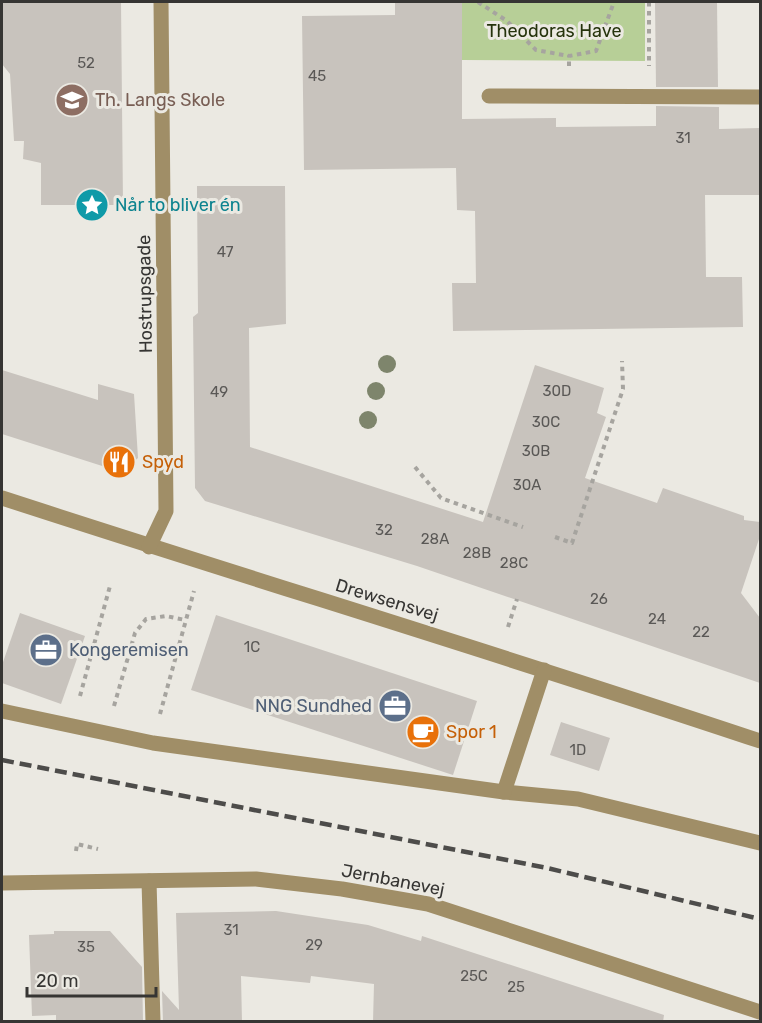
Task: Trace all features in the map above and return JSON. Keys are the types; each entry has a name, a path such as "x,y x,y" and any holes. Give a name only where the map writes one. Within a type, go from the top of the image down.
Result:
{"street":[{"name":"Hostrupsgade","path":"149,548 166,511 161,2"},
{"path":"489,96 758,98"},
{"name":"Drewsensvej","path":"2,498 149,548 544,670 760,741"},
{"path":"504,792 544,670"},
{"path":"2,711 153,742 504,792 578,799 760,843"},
{"name":"Jernbanevej","path":"2,883 256,879 342,889 428,903 760,1012"},
{"path":"149,881 153,1022"}],"path":[{"path":"478,2 507,21 536,50 569,56 596,51 614,2"},
{"path":"649,2 649,96"},
{"path":"567,96 569,56"},
{"path":"555,537 572,543 623,389 622,361"},
{"path":"415,467 441,498 523,527"},
{"path":"72,726 110,586"},
{"path":"113,709 135,633 146,619 166,616 185,620 153,742"}],"green space":[{"name":"Theodoras Have","path":"462,2 645,2 645,61 462,60"}],"building":[{"name":"Th. Langs Skole","path":"2,2 121,2 123,205 41,205 41,163 23,159 24,141 14,141 10,74 2,64"},
{"path":"395,2 462,2 462,119 556,118 556,127 656,126 656,106 719,107 719,129 760,128 760,195 705,195 706,277 742,277 743,327 453,331 452,283 476,283 475,211 457,210 456,168 304,170 302,16 395,15"},
{"path":"655,2 717,2 718,87 656,87"},
{"path":"197,186 285,186 286,324 249,328 250,447 483,522 535,365 604,388 597,413 606,417 585,478 657,503 663,488 744,516 744,520 760,522 760,536 741,593 760,618 760,683 417,566 205,501 195,488 193,317 198,313"},
{"path":"2,370 98,400 98,384 134,394 138,458 121,472 2,434"},
{"path":"20,613 85,636 61,704 2,683 2,665"},
{"path":"216,615 477,701 453,775 191,690"},
{"path":"561,722 610,738 599,771 550,755"},
{"path":"276,911 368,925 421,941 422,936 664,1015 663,1022 373,1022 374,984 311,976 310,983 241,976 242,1022 163,1022 162,991 179,1010 176,913"},
{"path":"54,931 110,931 142,967 143,1022 56,1022 56,1015 32,1016 29,935 54,934"}],"railway":[{"path":"2,760 547,868 760,919"}],"place":[{"name":"Th. Langs Skole","path":"72,100"},
{"name":"Når to bliver én","path":"92,205"},
{"name":"Spyd","path":"119,462"},
{"name":"Kongeremisen","path":"46,650"},
{"name":"NNG Sundhed","path":"395,706"},
{"name":"Spor 1","path":"423,732"}]}
